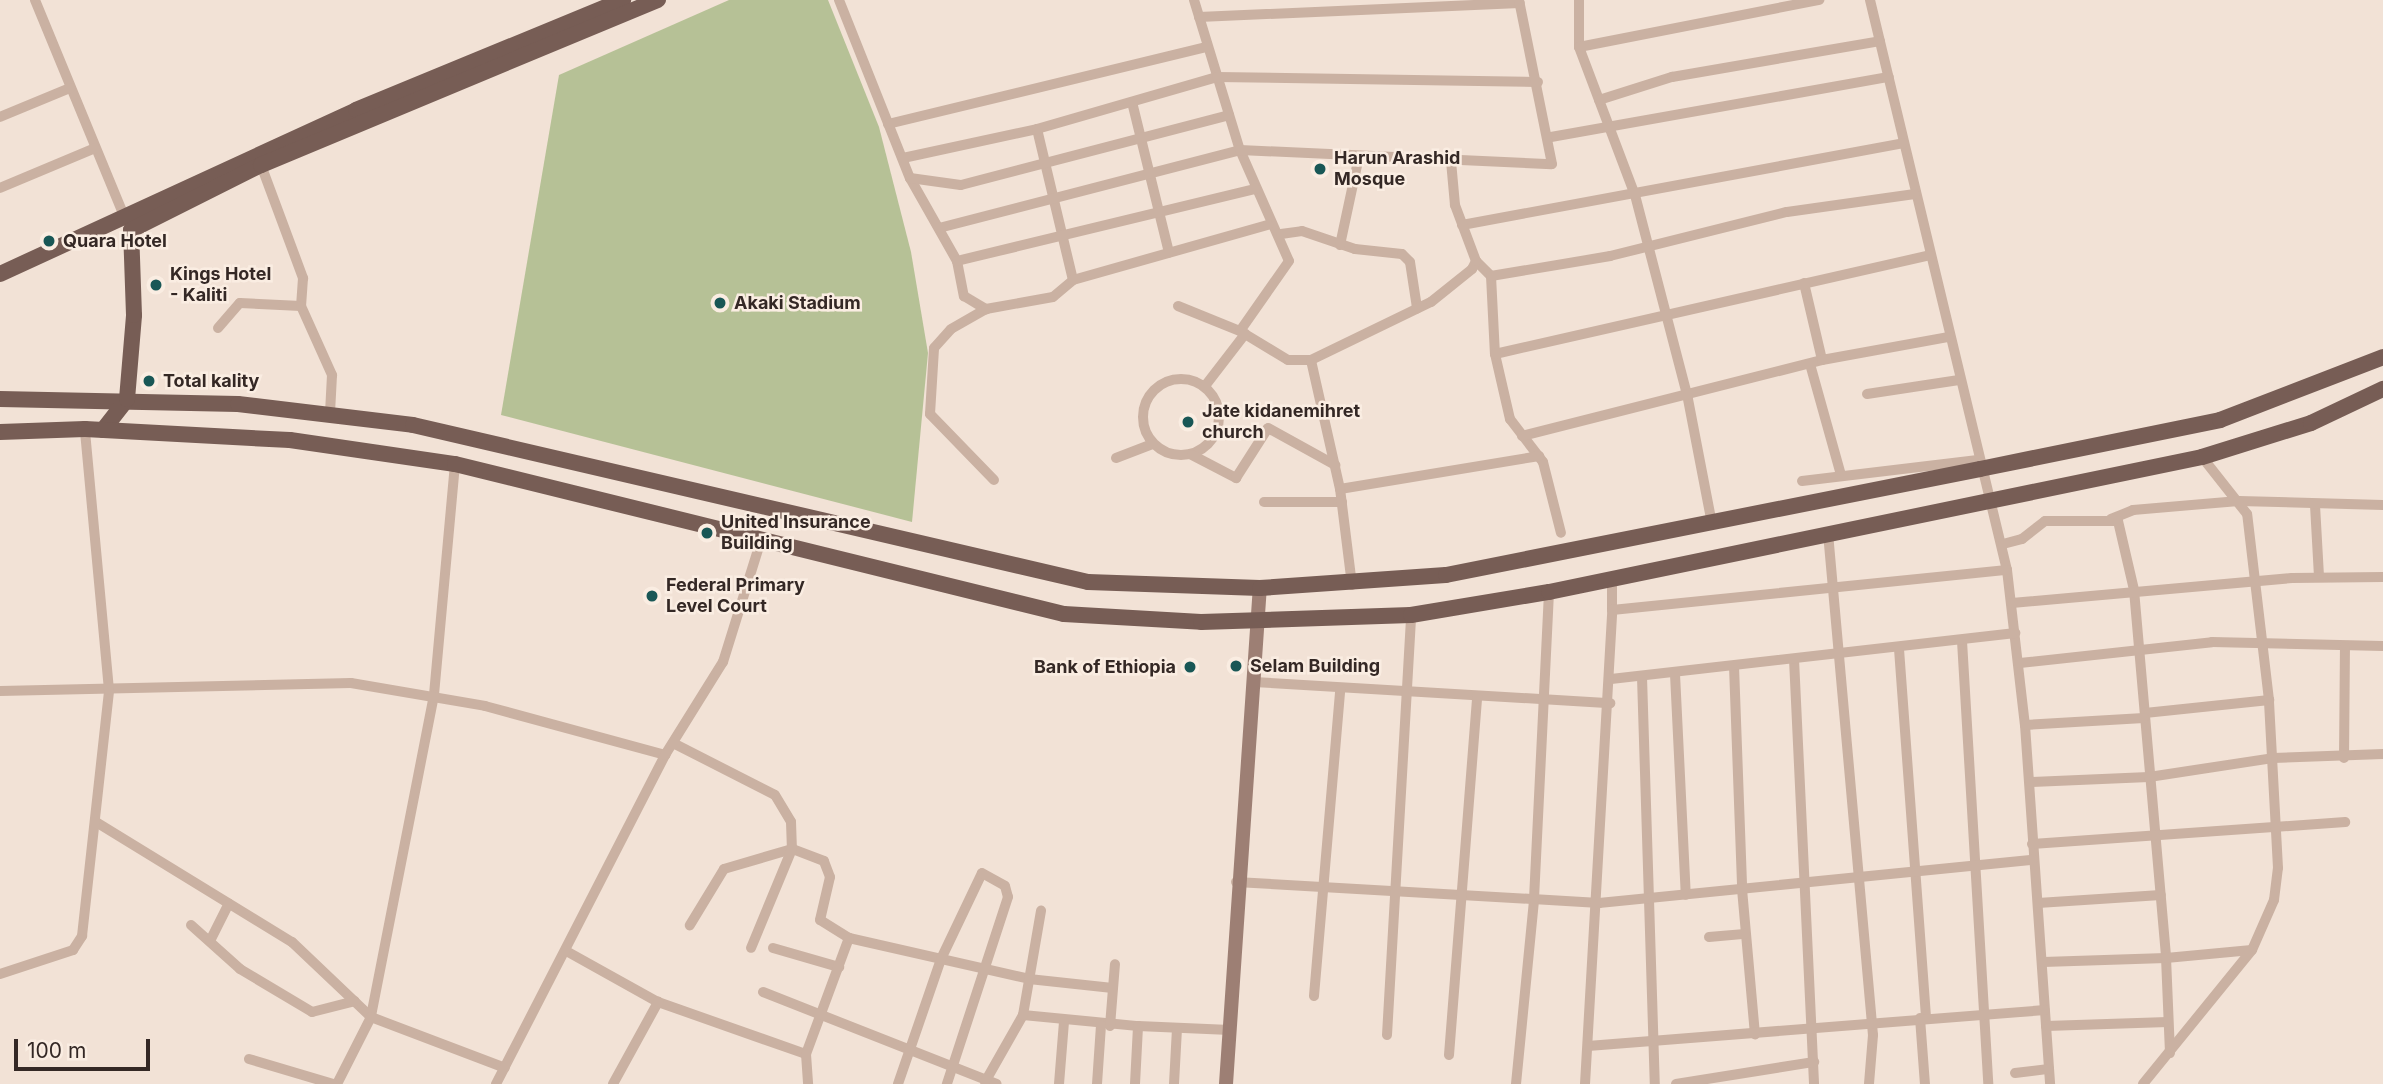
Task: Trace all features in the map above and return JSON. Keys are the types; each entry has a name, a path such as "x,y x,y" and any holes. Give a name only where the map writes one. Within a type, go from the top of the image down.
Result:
{"main road":[{"path":"128,225 257,153 624,0"},
{"path":"0,274 128,225 261,165 658,0"},
{"path":"103,430 127,399 134,314 128,225"},
{"path":"0,399 127,399 330,413 483,437 1088,582 1260,589 1446,575 1712,524 1979,465 2220,420 2383,357"},
{"path":"0,432 85,429 290,440 455,464 762,537 1064,614 1146,623 1411,615 1549,592 1989,498 2202,457 2311,423 2383,389"}],"street":[{"path":"34,0 128,225"},
{"path":"839,0 910,178 957,261 964,296 986,309"},
{"path":"1194,0 1240,150 1268,225 1281,234 1311,232 1340,244 1408,257 1417,307"},
{"path":"1579,0 1579,47 1599,100 1612,125 1635,195 1664,318 1687,394 1712,524"},
{"path":"1579,47 1819,0"},
{"path":"1870,0 1979,465 2003,544 2020,663 2050,1084"},
{"path":"939,228 1151,177 1240,150 1548,166 1554,159 1519,1 1199,17"},
{"path":"1599,100 1672,77 1880,41"},
{"path":"888,124 1207,47"},
{"path":"1551,136 1889,76"},
{"path":"903,158 1037,129 1217,77 1538,82"},
{"path":"1,113 70,88"},
{"path":"1132,102 1170,253"},
{"path":"910,178 961,185 1229,115"},
{"path":"1037,129 1048,162 1073,280"},
{"path":"1462,225 1635,195 1903,142"},
{"path":"0,188 95,148"},
{"path":"1340,244 1359,156"},
{"path":"1451,161 1462,225 1476,261 1491,276 1495,354 1510,419 1539,456 1561,533"},
{"path":"261,165 303,278 301,306 332,375 330,413"},
{"path":"957,261 1255,189"},
{"path":"1491,276 1610,257 1645,243 1787,212 1915,194"},
{"path":"995,480 930,414 934,348 951,329 986,309 1040,301 1073,280 1268,225"},
{"path":"1205,386 1288,269 1281,234"},
{"path":"1495,354 1664,318 1929,255"},
{"path":"1178,306 1243,332 1288,360 1311,360 1442,296 1476,261"},
{"path":"1804,283 1822,360"},
{"path":"218,328 240,303 301,306"},
{"path":"1522,436 1822,360 1949,337"},
{"path":"1311,360 1340,489 1352,584"},
{"path":"1810,364 1841,475"},
{"path":"1192,455 1214,438 1219,425 1220,410 1205,386 1178,379 1153,391 1143,417 1152,443 1164,452 1192,455 1236,478 1268,428 1335,465"},
{"path":"1867,394 1959,380"},
{"path":"0,974 64,955 79,944 96,822 109,690 85,429"},
{"path":"1115,458 1152,443"},
{"path":"1340,489 1539,456"},
{"path":"2143,1084 2252,950 2277,886 2273,758 2265,643 2247,514 2202,457"},
{"path":"248,1059 335,1084 371,1017 434,695 455,464"},
{"path":"1802,481 1841,475 1979,465"},
{"path":"2003,544 2022,539 2045,521 2111,519 2133,510 2239,501 2383,505"},
{"path":"1264,502 1342,502"},
{"path":"2315,505 2319,576"},
{"path":"2111,519 2125,529 2134,590 2166,958 2170,1053"},
{"path":"1828,533 1870,1021 1869,1084"},
{"path":"496,1084 568,952 665,755 723,662 762,537"},
{"path":"1612,610 1835,590 2007,570"},
{"path":"2012,603 2134,590 2258,583 2319,576 2383,577"},
{"path":"1585,1084 1599,903 1610,703 1612,579"},
{"path":"1227,1084 1236,882 1260,620 1260,589"},
{"path":"1516,1084 1534,899 1549,592"},
{"path":"1387,1035 1393,889 1411,615"},
{"path":"1611,679 1899,649 2015,633"},
{"path":"1962,641 1988,1084"},
{"path":"2020,663 2265,643 2383,646"},
{"path":"2344,758 2345,647"},
{"path":"1899,649 1916,868 1925,1084"},
{"path":"1794,659 1800,883 1813,1027 1814,1084"},
{"path":"1734,666 1742,889 1755,1034"},
{"path":"1675,674 1686,895"},
{"path":"1642,677 1655,1084"},
{"path":"0,691 333,682 434,695 665,755"},
{"path":"1254,682 1340,690 1610,703"},
{"path":"1314,996 1340,690"},
{"path":"1449,1055 1477,696"},
{"path":"2025,725 2144,715 2269,700"},
{"path":"673,743 783,801 792,849 751,948"},
{"path":"2030,782 2149,776 2273,758 2344,758 2383,754"},
{"path":"96,822 292,942 371,1017 505,1068"},
{"path":"2032,844 2276,823 2345,822"},
{"path":"690,925 724,869 792,849 831,868 820,920 849,938 1029,979 1113,988"},
{"path":"1236,882 1323,884 1599,903 1649,901 1916,868 2033,860"},
{"path":"898,1084 911,1054 941,959 974,879 982,873 1009,891 988,970 947,1084"},
{"path":"2038,903 2161,895"},
{"path":"210,941 229,902"},
{"path":"763,992 825,1015 911,1054 989,1082 1023,1015 1041,911"},
{"path":"191,925 264,986 312,1012 355,1001"},
{"path":"1709,937 1745,934"},
{"path":"808,1084 806,1054 825,1015 849,938"},
{"path":"773,948 839,967"},
{"path":"2043,962 2166,958 2252,950"},
{"path":"568,952 657,1002 806,1054"},
{"path":"1097,1084 1115,964"},
{"path":"613,1084 657,1002"},
{"path":"1588,1046 1655,1045 1870,1021 2045,1010"},
{"path":"1023,1015 1105,1025 1230,1030"},
{"path":"1059,1084 1064,1022"},
{"path":"2046,1026 2168,1022"},
{"path":"1135,1084 1138,1026"},
{"path":"1174,1084 1177,1029"},
{"path":"1676,1084 1814,1062"},
{"path":"2015,1073 2049,1069"}],"green space":[{"name":"Akaki Stadium","path":"729,0 828,0 879,127 911,252 928,353 912,522 501,415 559,75"}],"place":[{"name":"Harun Arashid Mosque","path":"1320,169"},
{"name":"Quara Hotel","path":"49,241"},
{"name":"Kings Hotel - Kaliti","path":"156,285"},
{"name":"Akaki Stadium","path":"720,303"},
{"name":"Total kality","path":"149,381"},
{"name":"Jate kidanemihret church","path":"1188,422"},
{"name":"United Insurance Building","path":"707,533"},
{"name":"Federal Primary Level Court","path":"652,596"},
{"name":"Selam Building","path":"1236,666"},
{"name":"Bank of Ethiopia","path":"1190,667"}]}
